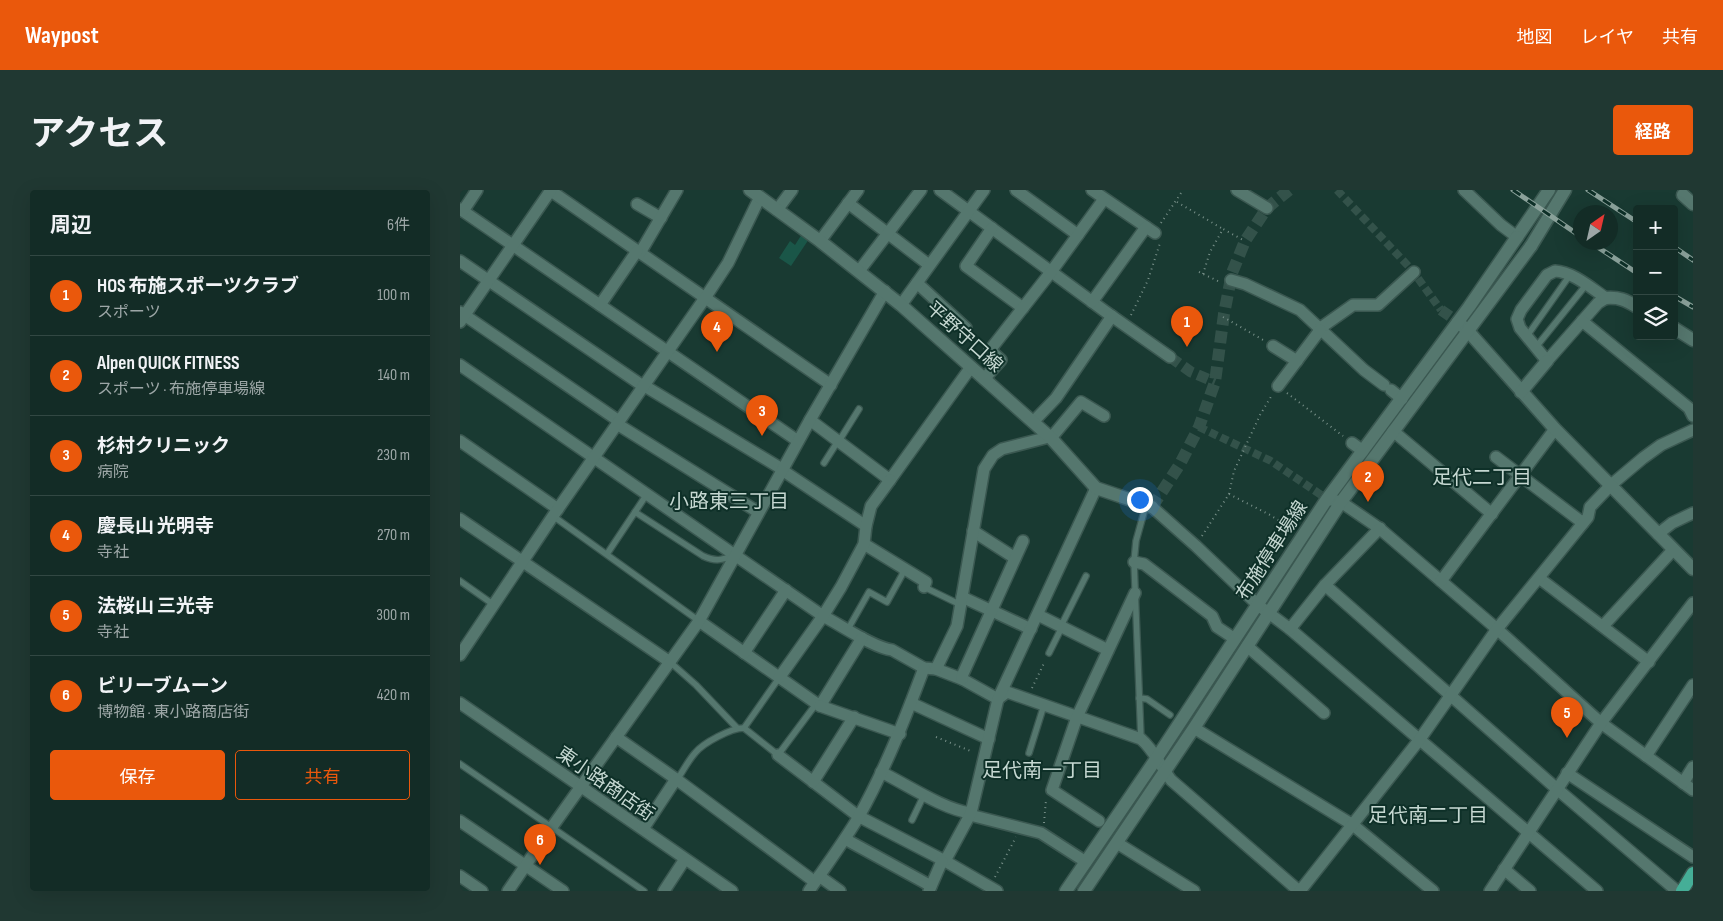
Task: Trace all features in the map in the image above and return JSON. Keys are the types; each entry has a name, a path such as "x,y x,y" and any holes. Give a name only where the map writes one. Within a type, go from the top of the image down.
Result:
{"main road":[{"name":"布施停車場線","path":"1084,891 1165,772 1247,646 1263,608 1327,499 1458,322 1549,190"},
{"name":"布施停車場線","path":"1066,891 1156,760 1235,639 1263,608 1531,246 1565,190"},
{"path":"1682,192 1693,204"},
{"name":"平野守口線","path":"755,194 885,291 1033,422 1096,488"},
{"path":"1606,298 1617,297 1633,304"},
{"path":"1458,322 1555,429 1693,569"},
{"path":"1678,331 1693,340"},
{"path":"1521,392 1547,361"},
{"path":"1096,488 1149,506"},
{"path":"1682,891 1693,873"}],"street":[{"path":"477,190 461,210 798,441"},
{"path":"758,512 618,422 462,317 551,190 831,385"},
{"path":"600,305 639,252 676,190"},
{"path":"777,210 792,190"},
{"path":"820,241 858,190"},
{"path":"859,271 921,190"},
{"path":"940,190 1170,357"},
{"path":"901,305 984,190"},
{"path":"1016,190 1078,235"},
{"path":"1092,190 1154,233 1092,302"},
{"path":"1236,190 1267,208"},
{"path":"1464,190 1501,225 1517,237"},
{"path":"462,646 494,605 728,263 755,194"},
{"path":"984,379 1001,360 990,350 1051,272 1104,199"},
{"path":"848,203 930,265"},
{"path":"638,204 661,218"},
{"path":"992,228 966,266 1023,308"},
{"path":"460,261 643,386 782,470 866,526"},
{"path":"1555,271 1570,275 1606,298 1598,303 1547,361 1520,328 1517,319 1521,310 1547,275 1555,271"},
{"path":"1278,386 1320,329 1353,305 1378,305 1414,272"},
{"path":"1228,282 1245,284 1300,310 1364,370 1402,399"},
{"path":"917,283 966,328"},
{"path":"508,891 699,621 798,441 885,291"},
{"path":"1033,422 1056,398 1112,316"},
{"path":"1582,321 1689,408 1693,416"},
{"path":"1273,346 1297,361"},
{"path":"460,365 823,616 862,638 930,668 962,679 998,699"},
{"path":"779,678 823,616 864,544 871,506 970,367"},
{"path":"814,883 858,816 900,734 911,703 930,668 958,626 984,469 993,455 1002,450 1050,438 1081,402 1104,416"},
{"path":"810,420 890,480"},
{"path":"1441,581 1555,429"},
{"path":"1393,430 1492,514"},
{"path":"998,699 1007,692 1140,739 1150,747 1156,760 1171,780 1300,891 1420,740 1497,630 1588,517 1590,507 1612,485 1655,449 1693,430"},
{"path":"1349,440 1363,451"},
{"path":"460,441 556,512"},
{"path":"1496,458 1583,523"},
{"path":"844,840 930,888 971,814 998,699 1096,488"},
{"path":"1327,499 1341,502 1380,528 1601,723 1693,790"},
{"path":"1149,506 1196,546 1263,608 1597,891"},
{"path":"1658,534 1672,523 1693,513"},
{"path":"460,519 670,662"},
{"path":"1290,629 1326,585 1380,528"},
{"path":"973,532 1015,558"},
{"path":"962,679 1024,540"},
{"path":"864,544 926,582 924,587"},
{"path":"1603,626 1673,550"},
{"path":"1134,562 1144,564 1212,616 1217,627 1235,639"},
{"path":"1539,578 1649,662"},
{"path":"1326,585 1557,789 1677,891"},
{"path":"744,653 786,590"},
{"path":"1099,821 1052,790 1077,717 1136,594"},
{"path":"962,601 991,611 1031,629"},
{"path":"1490,891 1601,723 1693,603"},
{"path":"1038,615 1108,650"},
{"path":"699,621 818,705 900,734"},
{"path":"818,705 862,638"},
{"path":"1247,646 1324,713"},
{"path":"1646,756 1692,690"},
{"name":"東小路商店街","path":"460,703 732,891"},
{"path":"911,703 989,739"},
{"path":"812,782 854,717"},
{"path":"1194,728 1353,825 1432,891"},
{"path":"616,738 676,780 814,883 840,891"},
{"path":"778,755 858,816 993,889"},
{"path":"1683,783 1693,767"},
{"path":"881,772 924,795 963,812 1044,835 1086,862"},
{"path":"1567,773 1693,856"},
{"path":"643,829 676,780"},
{"path":"460,821 563,891"},
{"path":"1117,843 1194,891"},
{"path":"664,891 685,859"},
{"path":"1504,869 1530,891"},
{"path":"460,876 482,891"}],"lane":[{"path":"1526,336 1570,275"},
{"path":"1536,347 1586,285"},
{"path":"824,463 859,409"},
{"path":"607,554 647,494"},
{"path":"1140,739 1134,562 1136,541 1149,506"},
{"path":"556,512 607,554 699,621"},
{"path":"634,512 714,561 723,560 734,555"},
{"path":"848,630 869,592 887,602 904,569"},
{"path":"1049,653 1086,576"},
{"path":"460,582 494,605"},
{"path":"924,587 962,601"},
{"path":"670,662 696,685 737,728"},
{"path":"744,728 779,678"},
{"path":"1139,698 1147,699 1170,715"},
{"path":"676,780 695,752 737,728 744,728 778,755 818,705"},
{"path":"1029,753 1044,705"},
{"path":"460,764 644,891"},
{"path":"912,820 924,795"}],"path":[{"path":"1125,326 1148,280 1154,233 1183,190"},
{"path":"1176,202 1245,242"},
{"path":"1203,274 1210,252 1223,228"},
{"path":"1199,272 1228,282"},
{"path":"1223,318 1273,346"},
{"path":"1196,546 1229,494 1234,471 1260,415 1278,386 1349,440"},
{"path":"1229,494 1291,528"},
{"path":"1027,699 1049,653"},
{"path":"936,736 984,757"},
{"path":"1044,835 1047,790 1052,790"},
{"path":"993,889 1021,828"}],"green space":[{"path":"802,234 809,239 791,266 779,258 790,241 795,245"}],"tunnel":[{"path":"1152,507 1180,464 1199,427 1215,382 1224,314 1232,273 1245,241 1267,208 1289,190"},
{"path":"1337,190 1412,270 1441,310"},
{"path":"1441,310 1458,322"},
{"path":"1170,357 1191,372 1215,382"},
{"path":"1199,427 1271,461 1327,499"}],"railway":[{"path":"1513,190 1573,231"},
{"path":"1588,190 1633,219"},
{"path":"1602,250 1633,270"},
{"path":"1678,250 1693,260"},
{"path":"1678,298 1693,307"}],"place":[{"name":"HOS 布施スポーツクラブ","path":"1187,347"},
{"name":"慶長山 光明寺","path":"717,352"},
{"name":"杉村クリニック","path":"762,436"},
{"name":"Alpen QUICK FITNESS","path":"1368,502"},
{"name":"法桜山 三光寺","path":"1567,738"},
{"name":"ビリーブムーン","path":"540,865"}],"district":[{"name":"足代二丁目","path":"1482,477"},
{"name":"小路東三丁目","path":"729,501"},
{"name":"足代南一丁目","path":"1042,770"},
{"name":"足代南二丁目","path":"1428,815"}]}
